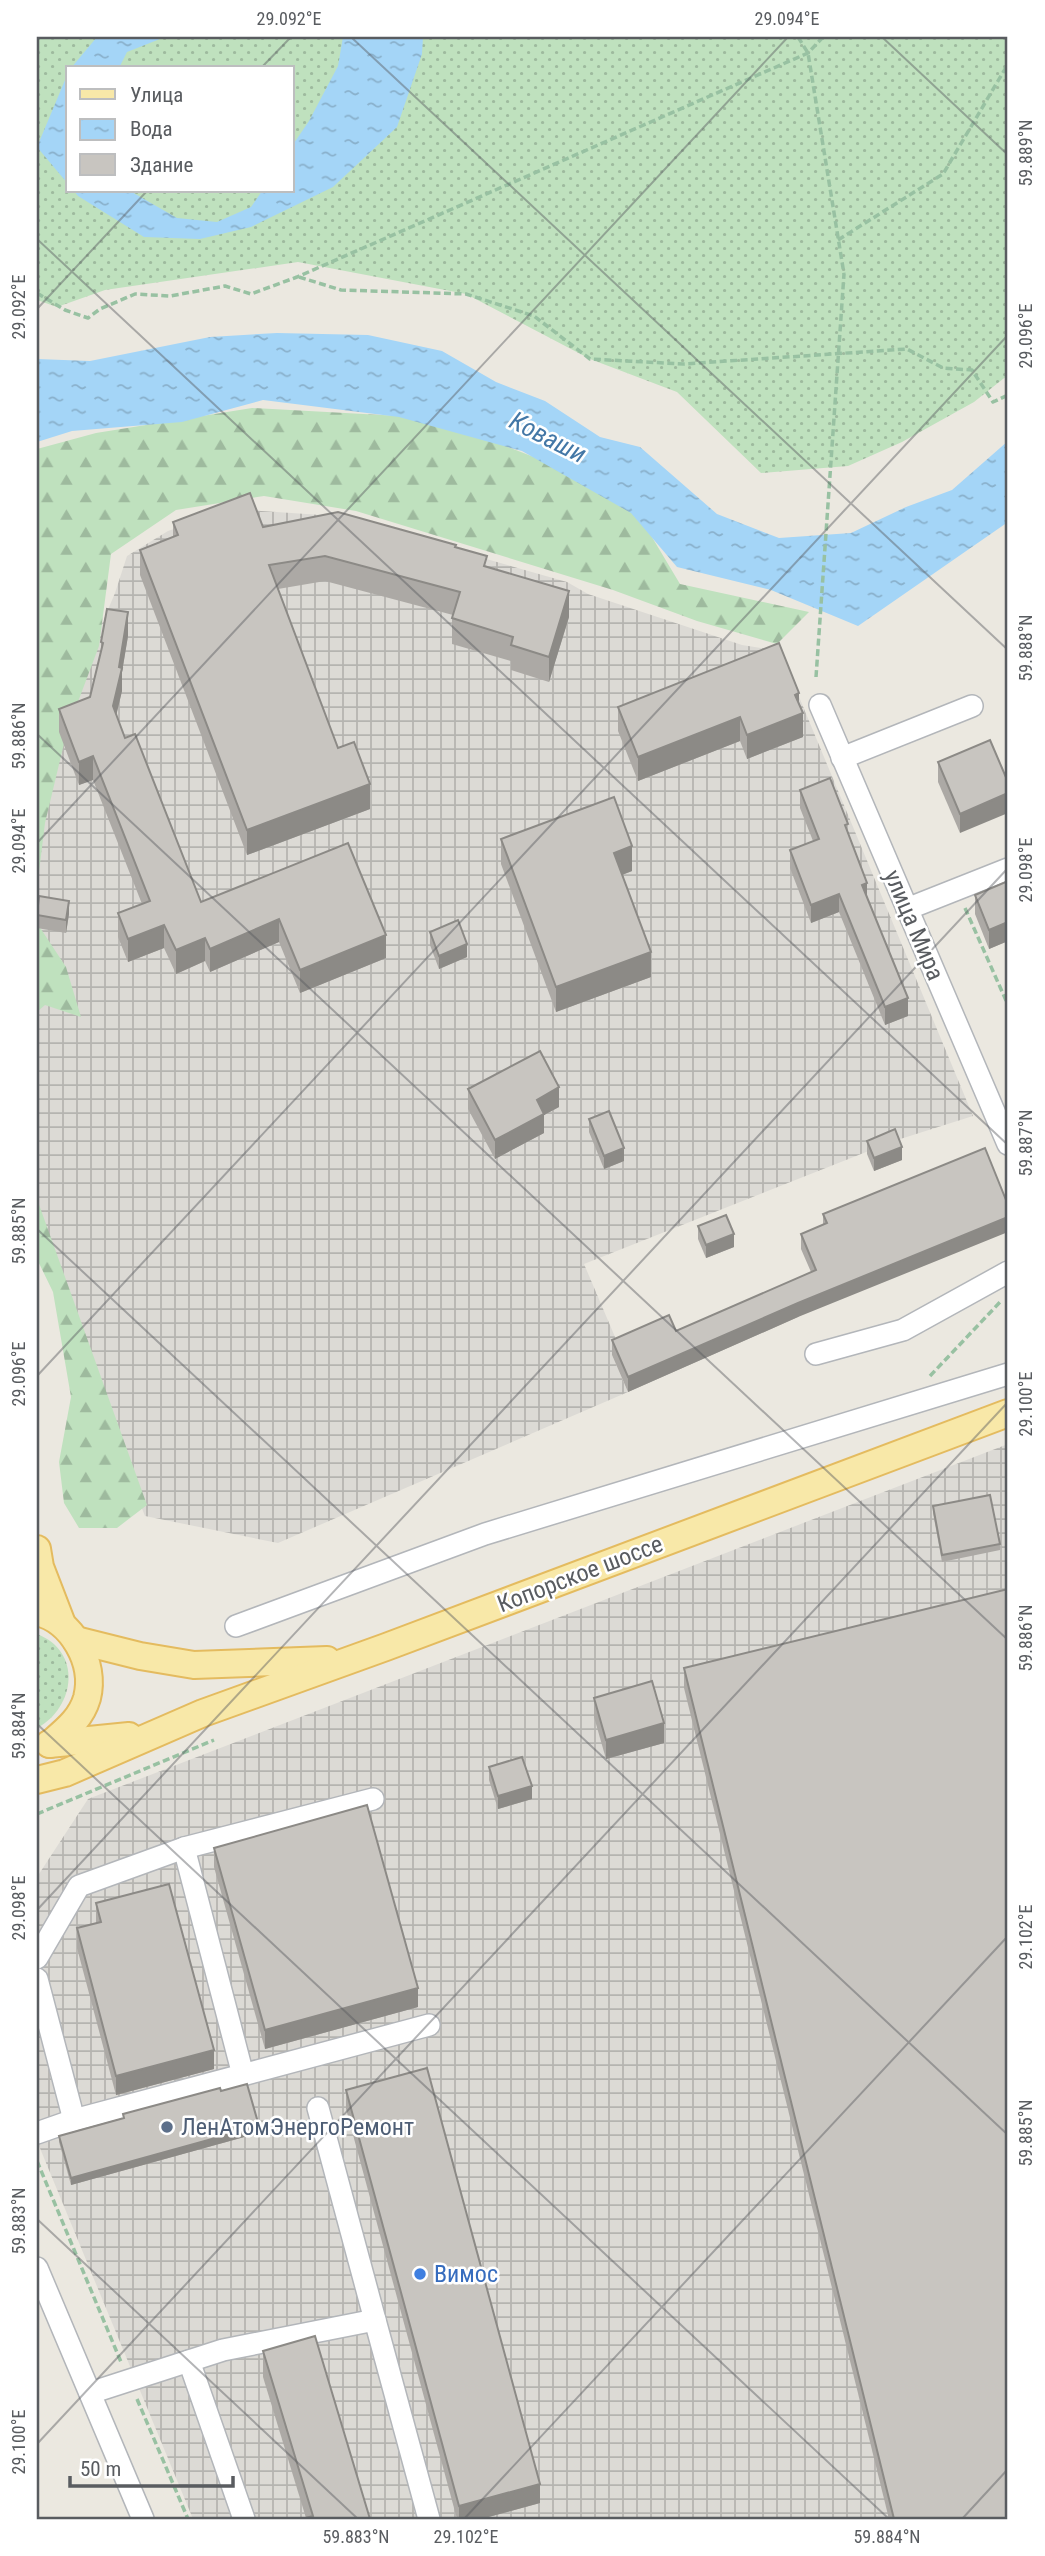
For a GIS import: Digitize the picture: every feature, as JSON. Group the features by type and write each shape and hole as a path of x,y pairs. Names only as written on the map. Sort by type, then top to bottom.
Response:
{"main road":[{"name":"Копорское шоссе","path":"37,1780 65,1773 203,1713 1008,1413"},
{"path":"37,1549 40,1567 88,1668 87,1698 73,1725 43,1746"},
{"path":"37,1612 69,1632 140,1656 194,1664 353,1659"},
{"path":"43,1746 152,1734"}],"street":[{"name":"улица Мира","path":"820,705 1008,1141"},
{"path":"842,758 972,706"},
{"path":"907,909 1008,869"},
{"path":"816,1354 903,1330 1008,1272"},
{"path":"236,1626 485,1534 1008,1374"},
{"path":"37,1958 79,1886 184,1848 373,1799"},
{"path":"184,1848 243,2075"},
{"path":"37,1979 74,2120"},
{"path":"37,2133 74,2120 429,2025"},
{"path":"318,2108 429,2519"},
{"path":"37,2268 143,2519"},
{"path":"90,2393 223,2350 375,2320"},
{"path":"189,2361 244,2519"}],"path":[{"path":"798,37 808,53 844,274 816,677"},
{"path":"37,293 65,310 89,318 100,309 135,294 170,296 225,286 251,294 297,277 808,53 823,37"},
{"path":"838,240 943,174 1008,64"},
{"path":"297,277 341,290 466,294 534,316 590,359 683,364 907,349 943,368 972,370 993,402 1008,395"},
{"path":"975,929 1008,1005"},
{"path":"922,1384 1008,1294"},
{"path":"37,1814 214,1740"},
{"path":"37,2161 188,2519"}],"shaded area":[{"path":"232,509 336,516 567,582 588,594 742,645 780,651 973,1116 894,1141 584,1264 621,1351 612,1355 628,1392 278,1543 145,1516 37,1246 37,815 48,752 115,593 127,556 168,531"},
{"path":"1008,1444 1008,2519 193,2519 37,2141 37,1877 88,1799"}],"green space":[{"path":"39,37 1008,37 1008,375 974,402 902,442 848,466 761,473 677,392 590,359 466,294 298,262 105,290 57,307 37,300"},
{"path":"252,408 400,416 480,436 557,466 634,507 680,584 809,612 777,644 697,621 613,590 356,511 264,496 176,510 111,554 99,646 67,731 45,823 37,888 37,449 96,433"},
{"path":"37,923 66,967 81,1017 45,1005 37,1012"},
{"path":"37,1199 147,1505 117,1528 79,1528 64,1503 59,1462 71,1397 53,1292 37,1259"},
{"path":"37,1634 52,1642 61,1653 67,1666 68,1680 60,1707 50,1719 37,1728"}],"water":[{"path":"97,37 165,37 127,52 120,66 73,66"},
{"path":"343,37 423,37 422,54 397,127 333,187 251,227 200,239 144,237 75,192 132,192 177,218 217,222 251,207 261,192 294,192 294,143 338,66"},
{"path":"66,78 66,182 37,147"},
{"name":"Коваши","path":"277,333 368,335 442,351 496,382 545,401 600,437 640,447 717,514 779,538 851,533 906,507 952,490 1008,441 1008,522 858,626 771,590 677,567 631,513 522,451 399,417 263,400 182,422 72,431 37,442 37,359 90,361 210,337"}],"building":[{"path":"250,493 263,527 338,512 456,545 455,547 487,556 484,566 569,591 549,657 511,645 513,637 452,618 460,592 325,556 269,565 338,748 354,742 370,784 247,830 140,550 178,535 173,522"},
{"path":"107,609 128,612 119,667 122,668 113,706 125,738 135,734 201,902 348,843 386,935 300,970 279,919 210,949 205,938 176,950 164,925 128,939 118,913 150,901 93,756 79,762 59,709 90,697 103,643 101,642"},
{"path":"779,643 799,693 795,695 803,713 747,735 740,717 638,757 618,707"},
{"path":"990,740 1008,782 1008,793 960,814 938,762"},
{"path":"830,778 867,883 862,885 908,998 885,1007 839,894 811,905 790,850 819,839 800,790"},
{"path":"614,797 632,846 614,853 651,952 556,987 501,839"},
{"path":"1008,881 1008,922 989,930 975,895"},
{"path":"39,896 69,901 66,920 37,915"},
{"path":"458,920 467,944 439,956 430,932"},
{"path":"540,1051 559,1087 537,1100 544,1114 495,1140 468,1089"},
{"path":"609,1111 624,1148 604,1156 589,1119"},
{"path":"895,1129 902,1147 874,1158 867,1141"},
{"path":"985,1148 1008,1205 1008,1217 798,1303 628,1377 612,1340 669,1315 676,1331 816,1270 801,1234 827,1223 823,1214"},
{"path":"726,1215 734,1234 706,1245 698,1226"},
{"path":"990,1495 1000,1544 942,1555 933,1506"},
{"path":"1008,1589 1008,2519 894,2519 684,1668"},
{"path":"652,1681 664,1723 606,1740 594,1698"},
{"path":"522,1757 532,1786 498,1796 489,1767"},
{"path":"367,1805 418,1988 265,2030 214,1848"},
{"path":"169,1884 214,2050 116,2076 77,1928 101,1922 96,1903"},
{"path":"427,2068 540,2484 459,2506 346,2090"},
{"path":"247,2084 259,2126 71,2178 59,2136 124,2118 123,2114 220,2088 221,2091"},
{"path":"315,2336 370,2519 302,2519 313,2516 263,2351"}],"place":[{"name":"ЛенАтомЭнергоРемонт","path":"167,2127"},
{"name":"Вимос","path":"420,2274"}]}
